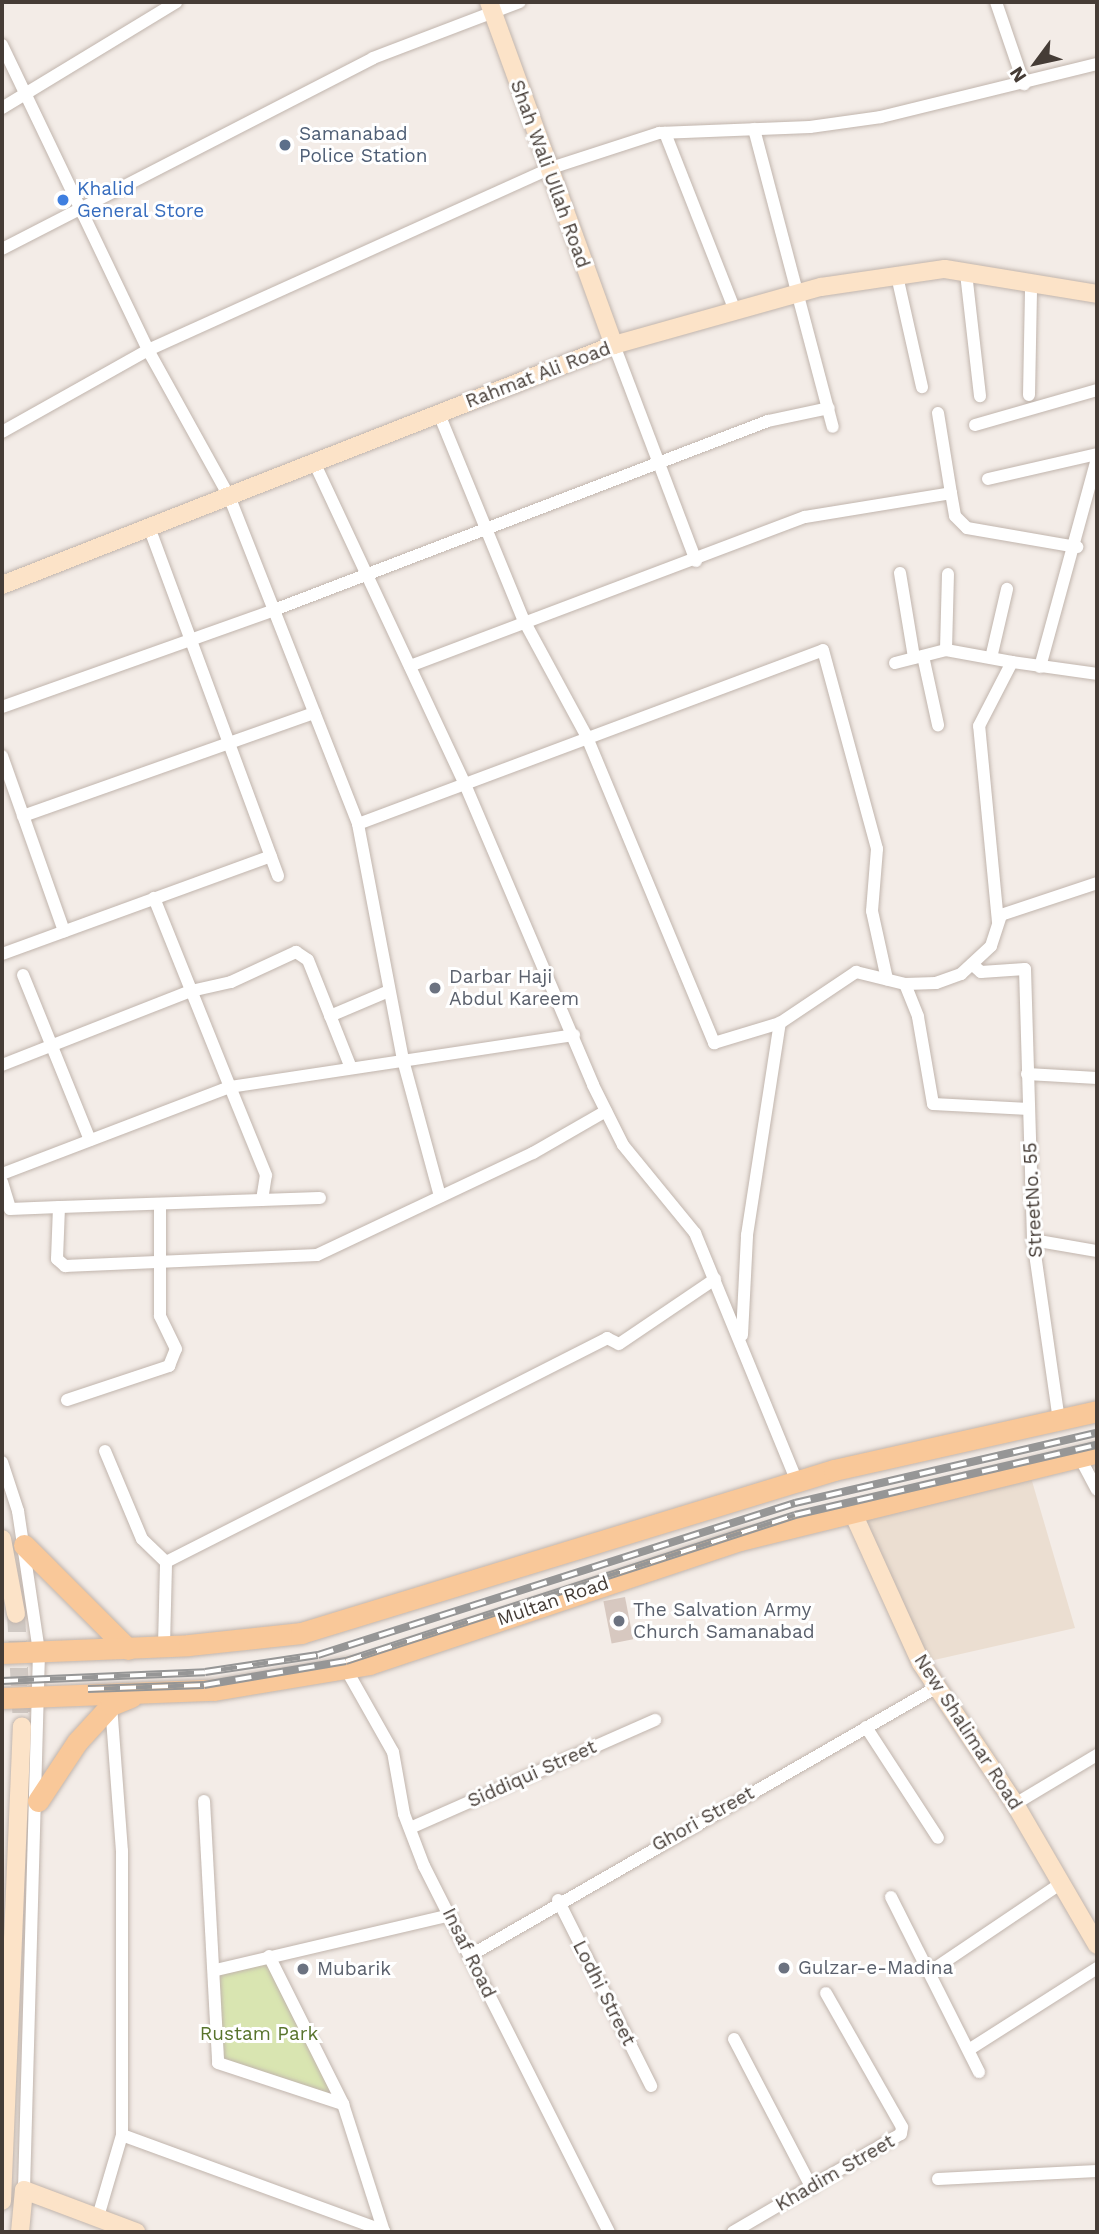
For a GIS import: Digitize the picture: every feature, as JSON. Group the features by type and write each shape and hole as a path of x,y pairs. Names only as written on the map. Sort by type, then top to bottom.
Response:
{"main road":[{"path":"2,1653 128,1649 266,1639 353,1621 575,1547 797,1482 1097,1411"},
{"name":"Multan Road","path":"2,1699 214,1690 346,1669 740,1540 1088,1454"},
{"path":"24,1545 128,1649"},
{"path":"38,1801 77,1742 111,1706 137,1695"}],"street":[{"path":"2,108 176,2"},
{"path":"2,249 373,58 489,6 520,2"},
{"path":"996,2 1024,84"},
{"name":"Shah Wali Ullah Road","path":"489,6 614,345"},
{"path":"2,45 23,97 148,351 229,496 358,824 402,1060 440,1196"},
{"path":"2,432 148,351 548,169 665,133 754,129 881,117 1097,64"},
{"path":"754,129 802,292 833,426"},
{"path":"665,133 735,311"},
{"name":"Rahmat Ali Road","path":"2,585 614,345 802,292 945,269 1031,286 1097,294"},
{"path":"966,274 980,396"},
{"path":"897,276 922,387"},
{"path":"1029,395 1031,286"},
{"path":"614,345 656,463 696,561"},
{"path":"975,425 1097,390"},
{"path":"2,707 191,641 768,421 829,408"},
{"path":"938,413 955,516 967,528 1077,547"},
{"path":"439,414 526,625 586,735 710,1038 719,1045 780,1023 856,972 905,984 936,983 961,974 991,946 1001,915 1097,883"},
{"path":"988,479 1097,456 1077,547 1040,667"},
{"path":"314,462 464,782 606,1111 637,1165 695,1233 742,1342 797,1482"},
{"path":"410,666 696,561 805,517 951,493"},
{"path":"149,527 278,876"},
{"path":"900,573 918,657 938,725"},
{"path":"947,650 948,574"},
{"path":"991,658 1007,589"},
{"path":"358,824 586,735 823,650 877,849 872,911 887,979"},
{"path":"895,663 947,650 1097,674"},
{"path":"999,922 979,726 1012,662"},
{"path":"23,816 314,713"},
{"path":"2,756 64,931"},
{"path":"2,954 271,856"},
{"path":"154,898 266,1175 262,1200"},
{"path":"2,1065 191,992 303,953 351,1068"},
{"name":"StreetNo. 55","path":"972,964 981,972 1025,969 1033,1240 1059,1420"},
{"path":"23,975 90,1140"},
{"path":"905,984 918,1017 933,1104 1028,1109"},
{"path":"330,1017 389,990"},
{"path":"742,1342 747,1235 780,1023"},
{"path":"2,1174 230,1087 573,1035"},
{"path":"1027,1074 1097,1078"},
{"path":"59,1207 60,1264 317,1255 533,1153 606,1111"},
{"path":"2,1182 10,1209 320,1198"},
{"path":"67,1400 169,1366 176,1349 160,1315 160,1204"},
{"path":"1033,1240 1097,1251"},
{"path":"166,1562 607,1338 621,1343 715,1279"},
{"path":"105,1451 142,1539 166,1562 164,1646"},
{"path":"1088,1454 1097,1490"},
{"path":"2,1462 24,1545 39,1652 38,1801 24,2190 20,2232"},
{"name":"New Shalimar Road","path":"852,1511 937,1687 1015,1804 1097,1945"},
{"path":"2,1539 16,1614"},
{"name":"Insaf Road","path":"346,1669 393,1752 410,1828 450,1915 609,2232"},
{"name":"Ghori Street","path":"471,1955 558,1900 937,1687"},
{"path":"97,2220 122,2135 122,1851 111,1706"},
{"name":"Siddiqui Street","path":"410,1828 655,1720"},
{"path":"2,2201 22,1726"},
{"path":"866,1727 938,1838"},
{"path":"1015,1804 1097,1755"},
{"path":"204,1801 216,1970 218,2063 343,2104"},
{"path":"932,1970 1060,1884"},
{"path":"891,1897 932,1970 979,2072"},
{"name":"Lodhi Street","path":"558,1900 651,2086"},
{"path":"216,1970 450,1915"},
{"path":"268,1956 343,2104 384,2232"},
{"path":"970,2049 1097,1969"},
{"name":"Khadim Street","path":"733,2232 901,2134 827,1993"},
{"path":"734,2039 812,2188"},
{"path":"122,2135 384,2232"},
{"path":"938,2179 1097,2171"},
{"path":"24,2190 97,2220 136,2232"}],"shaded area":[{"path":"1027,1464 1075,1628 921,1663 842,1513"}],"green space":[{"name":"Rustam Park","path":"270,1959 343,2104 218,2063 216,1970"}],"building":[{"name":"The Salvation Army Church Samanabad","path":"625,1597 633,1639 612,1643 603,1601"}],"tunnel":[{"path":"16,1614 22,1726"}],"railway":[{"path":"2,1681 205,1672 318,1655 795,1503 1097,1433"},
{"path":"88,1689 204,1685 346,1661 795,1515 1097,1445"}],"place":[{"name":"Samanabad Police Station","path":"285,145"},
{"name":"Khalid General Store","path":"63,200"},
{"name":"Darbar Haji Abdul Kareem","path":"435,988"},
{"name":"The Salvation Army Church Samanabad","path":"619,1621"},
{"name":"Gulzar-e-Madina","path":"784,1968"},
{"name":"Mubarik","path":"303,1969"}]}
